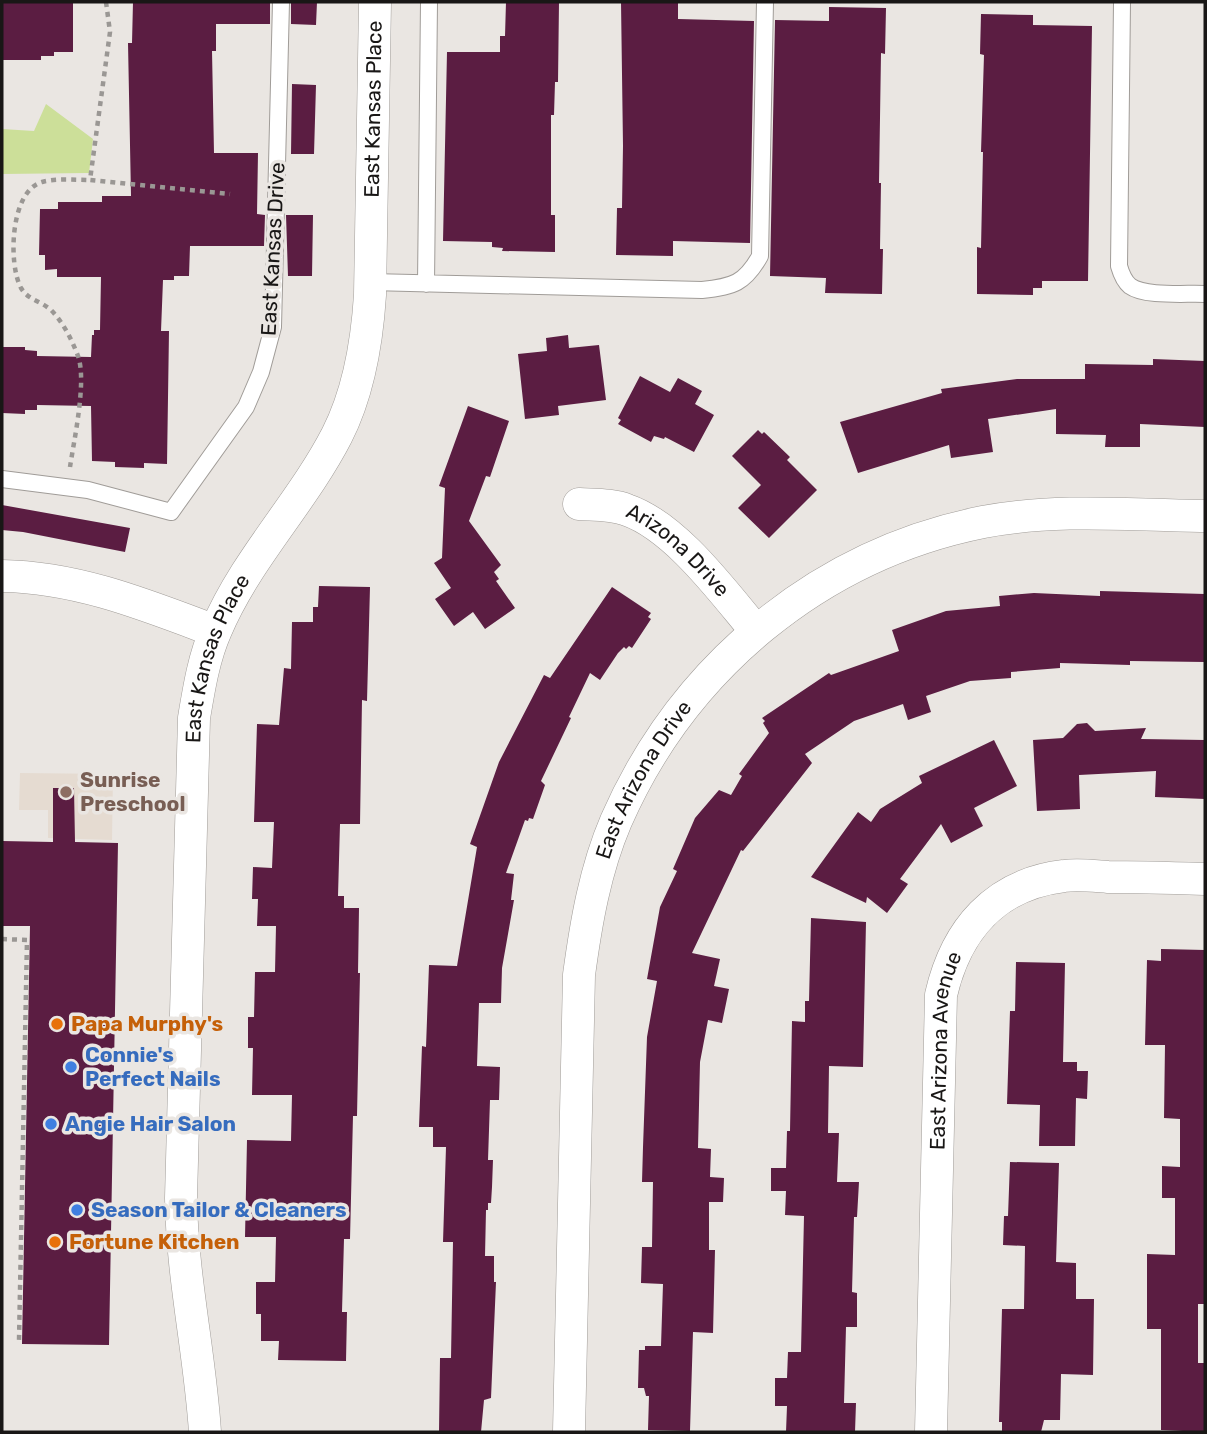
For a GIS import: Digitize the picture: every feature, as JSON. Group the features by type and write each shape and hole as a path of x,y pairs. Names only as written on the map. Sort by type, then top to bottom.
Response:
{"street":[{"name":"East Kansas Place","path":"205,1432 202,1385 185,1263 181,1198 191,754 199,691 215,631 247,570 306,489 338,432 361,362 368,330 370,282 375,2"},
{"name":"Arizona Drive","path":"579,504 628,510 653,523 692,556 756,631"},
{"name":"East Arizona Drive","path":"569,1432 579,975 586,923 598,873 615,823 638,776 665,732 696,690 756,631 793,602 837,575 884,552 933,535 984,522 1035,515 1205,516"},
{"path":"2,576 80,585 155,608 215,631"},
{"name":"East Arizona Avenue","path":"931,1432 942,995 948,967 960,941 982,914 997,902 1038,881 1066,876 1205,878"}],"lane":[{"name":"East Kansas Drive","path":"5,479 88,490 171,512 246,407 261,372 273,327 281,2"},
{"path":"426,284 429,2"},
{"path":"370,282 702,290 722,288 739,282 751,271 760,256 765,2"},
{"path":"1122,2 1119,266 1130,287 1142,291 1205,294"}],"path":[{"path":"90,180 110,32 106,2"},
{"path":"69,471 80,405 79,359 69,335 50,309 30,299 21,288 12,259 13,231 23,200 35,185 43,181 90,180 230,194"},
{"path":"2,939 27,940 19,1341"}],"shaded area":[{"name":"Sunrise Preschool","path":"20,773 113,774 112,840 48,838 48,810 19,810"}],"green space":[{"path":"46,104 93,139 89,173 2,174 2,129 34,131"}],"building":[{"path":"2,2 73,2 73,52 54,52 54,56 41,56 41,60 2,60"},
{"path":"133,2 270,2 270,24 216,24 216,51 212,51 214,153 258,153 257,214 265,215 264,246 190,246 189,276 174,276 174,280 163,280 161,331 169,331 167,464 144,463 144,468 115,467 115,462 92,461 91,406 37,405 37,410 25,410 25,414 2,413 2,347 25,347 25,350 37,351 37,356 91,357 92,335 94,330 100,330 101,277 57,277 57,269 45,270 45,255 39,255 40,209 58,209 58,202 102,202 102,196 131,196 128,43 132,43"},
{"path":"291,2 317,2 316,25 291,24"},
{"path":"506,2 559,2 558,82 555,82 554,115 551,115 551,215 555,215 555,252 502,251 503,248 492,247 492,242 443,241 447,52 500,52 500,36 505,36"},
{"path":"621,2 678,3 678,19 754,21 750,243 673,241 673,256 616,255 617,208 622,208"},
{"path":"829,7 886,8 885,54 881,53 879,183 880,249 883,249 882,294 825,293 826,278 770,276 775,20 829,21"},
{"path":"981,14 1033,15 1033,25 1092,26 1088,281 1042,281 1042,288 1033,288 1033,295 977,294 983,152 984,55 980,54"},
{"path":"292,84 316,85 314,154 291,154"},
{"path":"286,215 313,215 312,276 288,276"},
{"path":"568,335 569,348 599,345 606,400 558,406 559,415 525,419 518,354 547,351 546,338"},
{"path":"1153,359 1205,361 1205,427 1140,424 1140,447 1105,447 1106,435 1056,434 1056,409 988,419 993,452 951,458 949,445 858,473 840,422 942,393 941,389 1017,379 1085,379 1085,364 1153,365"},
{"path":"640,376 670,392 678,378 702,391 695,404 714,415 694,452 665,437 654,436 651,442 618,424 621,420 618,418"},
{"path":"468,406 509,421 490,477 486,476 469,521 501,565 494,572 499,579 496,581 515,608 485,629 473,612 454,626 435,599 451,588 434,563 442,558 445,488 439,486"},
{"path":"758,430 762,434 764,432 790,457 787,460 817,490 769,538 738,508 761,485 732,456"},
{"path":"2,505 130,528 125,552 2,530"},
{"path":"319,586 370,587 367,701 362,700 360,824 340,824 338,896 344,896 344,908 359,908 360,973 357,1116 353,1116 350,1239 344,1239 342,1312 347,1312 346,1361 278,1360 279,1341 261,1341 261,1314 256,1314 256,1282 275,1282 276,1237 245,1237 247,1140 291,1141 292,1095 252,1095 253,1048 248,1048 248,1017 254,1017 255,972 275,972 276,926 257,926 258,899 252,899 253,867 272,868 274,822 254,822 257,724 279,725 284,668 291,669 292,622 313,622 313,607 318,607"},
{"path":"612,587 651,613 648,617 651,619 632,648 624,647 618,653 600,680 590,673 569,717 571,718 541,781 545,785 533,819 525,820 506,873 514,874 511,900 514,900 502,968 501,1003 479,1003 477,1066 500,1067 499,1100 490,1100 488,1160 493,1160 491,1203 488,1203 486,1210 485,1256 494,1256 496,1282 491,1398 484,1400 481,1432 439,1432 440,1358 451,1358 453,1242 443,1242 446,1147 433,1147 433,1127 419,1127 429,965 457,966 477,847 470,844 499,762 544,675 550,678"},
{"path":"1100,591 1205,594 1205,662 1130,661 1130,665 1060,663 1060,668 1011,672 1011,678 970,681 926,696 931,712 908,720 903,704 854,721 805,754 812,763 743,851 741,850 692,953 720,959 714,986 729,989 722,1023 708,1020 700,1062 698,1148 711,1149 710,1177 724,1178 723,1202 709,1202 709,1250 715,1250 713,1333 693,1332 690,1431 648,1430 649,1396 646,1396 644,1388 638,1388 639,1350 645,1350 645,1346 661,1346 663,1284 641,1283 642,1247 652,1247 653,1182 642,1182 647,1037 657,981 647,979 660,907 677,871 673,869 695,818 719,790 731,795 742,776 739,774 769,733 762,718 829,673 831,675 899,651 892,630 946,611 1000,606 999,596 1034,593 1100,596"},
{"path":"1087,723 1095,731 1146,728 1141,739 1205,740 1205,799 1155,797 1156,771 1079,775 1080,809 1037,811 1033,740 1063,738 1077,724"},
{"path":"994,740 1017,786 974,808 983,826 951,843 941,824 900,879 908,884 887,913 867,897 866,903 811,877 858,812 871,822 880,809 922,783 919,776"},
{"path":"53,788 74,788 75,842 118,843 109,1345 22,1344 30,926 2,926 2,841 53,842"},
{"path":"811,918 866,922 863,1067 829,1066 828,1133 839,1133 837,1182 859,1182 857,1217 854,1217 852,1292 857,1293 857,1327 846,1327 844,1403 856,1403 855,1432 786,1432 787,1406 775,1406 775,1378 787,1378 788,1352 801,1352 804,1216 785,1215 786,1191 771,1191 771,1168 786,1168 787,1131 790,1131 792,1021 805,1022 805,1001 809,1001"},
{"path":"1161,949 1205,950 1205,1304 1198,1304 1198,1363 1205,1363 1205,1432 1161,1430 1161,1329 1147,1329 1147,1254 1175,1255 1175,1198 1162,1198 1162,1166 1180,1167 1180,1119 1164,1118 1165,1045 1145,1045 1147,960 1161,961"},
{"path":"1016,962 1065,963 1063,1062 1077,1062 1077,1071 1088,1071 1087,1099 1076,1098 1075,1146 1039,1146 1040,1105 1007,1104 1010,1011 1015,1011"},
{"path":"1010,1162 1059,1163 1056,1262 1076,1263 1076,1299 1094,1299 1093,1375 1061,1374 1060,1420 1044,1420 1041,1432 1002,1432 1002,1422 999,1422 1002,1309 1024,1309 1025,1246 1003,1245 1004,1216 1008,1216"}],"place":[{"name":"Sunrise Preschool","path":"66,792"},
{"name":"Papa Murphy's","path":"57,1024"},
{"name":"Connie's Perfect Nails","path":"71,1067"},
{"name":"Angie Hair Salon","path":"51,1124"},
{"name":"Season Tailor & Cleaners","path":"77,1210"},
{"name":"Fortune Kitchen","path":"55,1242"}]}
